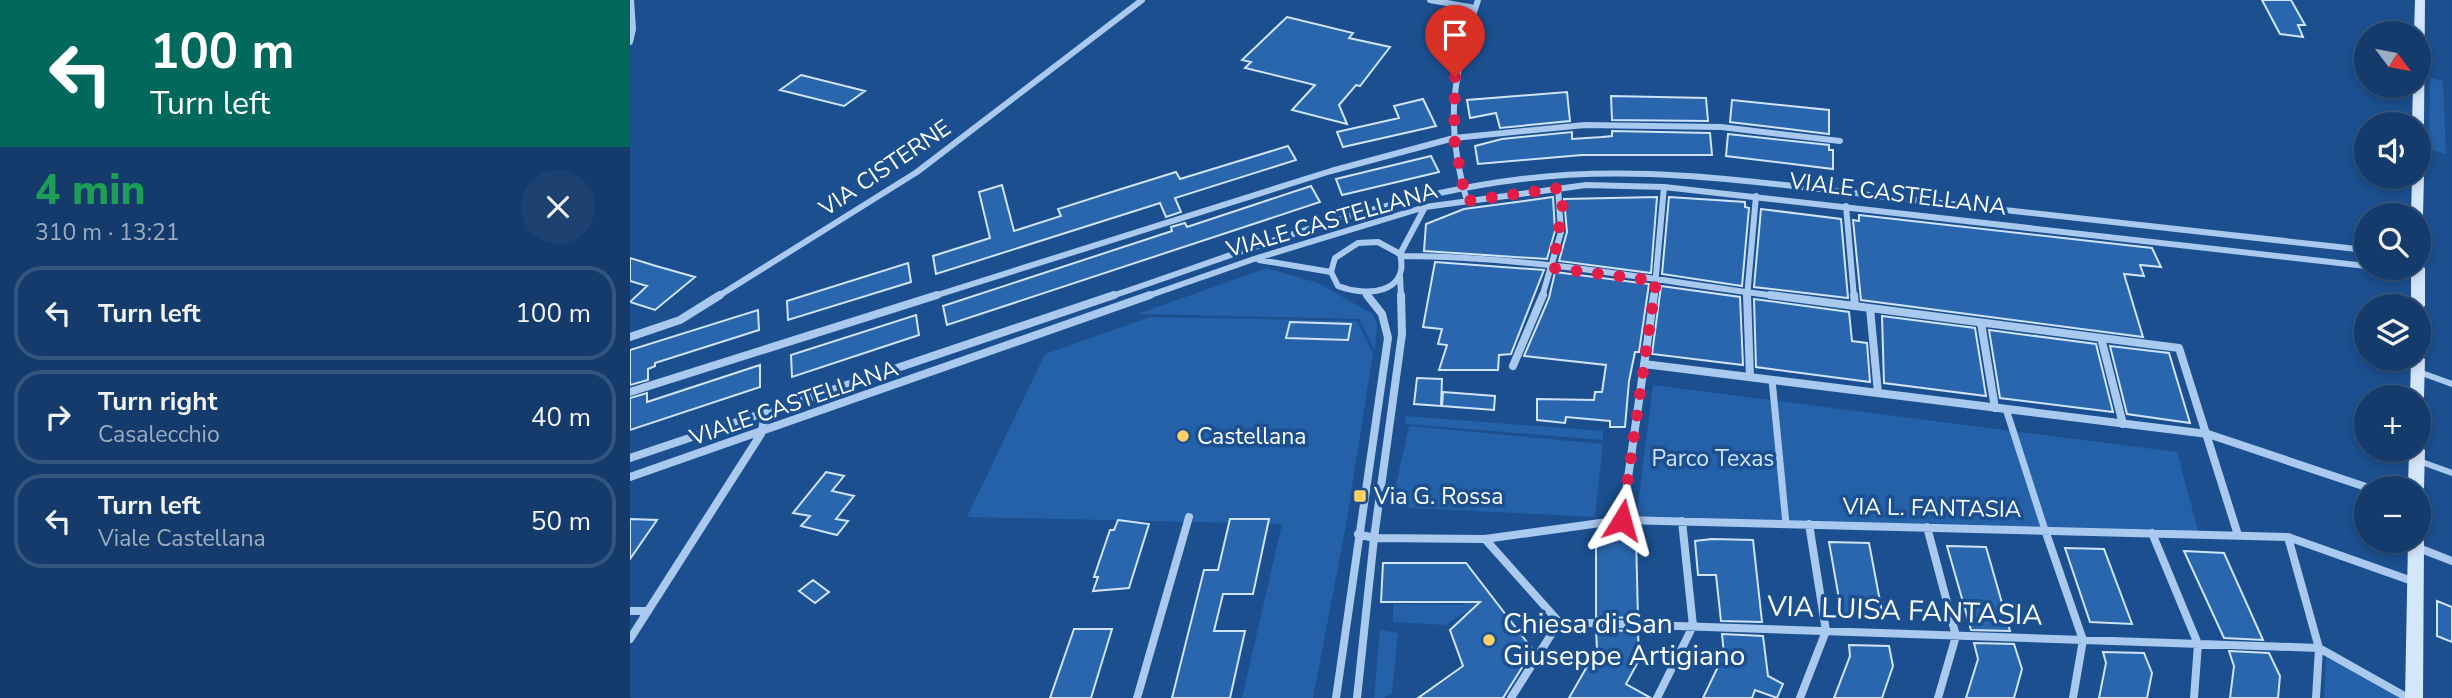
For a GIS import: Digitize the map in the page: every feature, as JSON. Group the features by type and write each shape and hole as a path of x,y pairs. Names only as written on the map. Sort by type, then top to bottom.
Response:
{"main road":[{"path":"2418,112 2420,0"},
{"path":"2411,698 2416,553"}],"street":[{"path":"630,42 633,29 631,0"},
{"name":"VIA CISTERNE","path":"630,337 680,320 918,172 1142,0"},
{"path":"1430,0 1475,8"},
{"path":"1466,201 1454,138 1455,77 1478,0"},
{"path":"630,392 1331,170 1454,138 1585,125 1721,127 1840,141"},
{"path":"630,458 1353,215 1421,195 1551,176 1664,175 1844,191 2354,249"},
{"name":"VIALE CASTELLANA","path":"630,477 761,434 1254,259 1426,207 1559,188 1586,185 1664,187 2354,265"},
{"path":"1622,520 1656,281 1664,187"},
{"path":"1513,366 1553,268 1563,203 1559,188"},
{"path":"1750,377 1747,293 1756,196"},
{"path":"1846,206 1854,306"},
{"path":"1426,207 1401,255 1404,269 1400,276 1386,288 1366,294 1338,286 1331,272 1335,258 1358,243 1378,242 1401,255 1440,256 1553,268 2179,348 2238,535"},
{"path":"1353,215 1358,227 1358,243"},
{"path":"1254,259 1331,272"},
{"path":"1357,698 1374,538 1402,334 1400,276"},
{"path":"1336,698 1388,338 1382,314 1366,294"},
{"path":"1870,308 1878,393"},
{"path":"1981,323 1994,408"},
{"path":"2101,338 2123,424"},
{"path":"1644,364 2208,434 2354,483"},
{"path":"1772,380 1786,524"},
{"path":"2006,409 2083,640 2073,698"},
{"path":"630,639 761,434 766,412"},
{"path":"1137,698 1189,517"},
{"name":"VIA L. FANTASIA","path":"1358,534 1374,538 1485,539 1622,520 2288,537 2415,582"},
{"path":"1657,698 1693,626 1682,521"},
{"path":"1800,698 1826,631 1809,524"},
{"path":"1927,527 1956,636 1938,698"},
{"path":"2152,533 2198,644 2194,698"},
{"path":"2288,537 2319,648 2316,698"},
{"path":"1485,539 1559,622 1511,698"},
{"path":"2431,551 2452,561"},
{"path":"630,611 648,611"},
{"name":"VIA LUISA FANTASIA","path":"1559,622 2319,648"},
{"path":"2319,648 2411,698"}],"lane":[{"path":"2429,371 2452,384"},
{"path":"2431,462 2452,473"}],"green space":[{"path":"2431,78 2443,81 2446,154 2431,150"},
{"path":"1267,268 1318,283 1373,314 1377,324 1375,351 1359,319 1137,314"},
{"name":"Castellana","path":"1150,317 1357,321 1373,353 1346,525 1313,698 1242,698 1282,524 967,517 1045,354"},
{"name":"Parco Texas","path":"1653,385 2177,452 2199,534 1636,520"},
{"path":"1405,416 1603,431 1603,440 1406,424"},
{"path":"1409,426 1603,444 1595,517 1391,507"},
{"path":"1471,591 1484,610 1460,615 1446,625 1393,622 1393,604 1463,605"},
{"path":"1380,630 1398,633 1392,693 1384,698 1374,698"},
{"path":"2326,656 2399,698 2324,698"}],"building":[{"path":"2262,0 2291,0 2305,25 2298,25 2303,37 2280,34"},
{"path":"1287,17 1353,33 1349,38 1390,47 1360,86 1356,85 1339,105 1347,124 1292,110 1315,85 1245,68 1251,62 1242,60"},
{"path":"801,75 865,91 844,106 780,90"},
{"path":"1567,92 1570,121 1500,128 1496,113 1470,118 1467,100"},
{"path":"1611,96 1706,98 1708,121 1612,120"},
{"path":"1423,99 1436,126 1343,147 1337,132 1399,118 1394,106"},
{"path":"1732,100 1829,110 1829,134 1730,122"},
{"path":"1612,131 1710,133 1712,155 1582,155 1478,164 1475,146 1502,139 1572,132 1572,139 1602,137 1612,136"},
{"path":"1728,134 1829,145 1829,150 1833,150 1833,169 1726,156"},
{"path":"1288,146 1296,160 1175,198 1181,212 1166,217 1160,203 936,274 933,256 990,238 979,192 1002,185 1014,231 1061,216 1058,209 1176,172 1180,179"},
{"path":"1431,156 1439,172 1342,195 1336,179"},
{"path":"1311,186 1320,202 947,325 943,306 1172,231 1171,227 1185,223 1187,227"},
{"path":"1553,197 1555,231 1547,259 1424,251 1426,224 1464,209"},
{"path":"1657,197 1651,273 1559,261 1567,232 1564,199"},
{"path":"1669,197 1745,202 1745,207 1749,208 1742,286 1662,274"},
{"path":"1761,209 1841,219 1848,298 1754,287"},
{"path":"1859,215 2152,248 2161,267 2140,265 2144,276 2124,274 2143,337 1861,300 1853,220 1859,221"},
{"path":"630,258 695,277 655,310 630,302 647,286 630,281"},
{"path":"1435,262 1544,270 1511,354 1499,355 1498,370 1439,370 1447,345 1438,344 1442,329 1423,327"},
{"path":"908,263 911,282 788,320 787,301"},
{"path":"1555,272 1649,284 1639,352 1635,352 1629,381 1625,427 1610,427 1610,421 1566,417 1565,423 1537,420 1537,399 1594,400 1595,392 1602,392 1606,365 1524,356 1549,298"},
{"path":"1661,286 1740,297 1743,365 1652,354"},
{"path":"1754,299 1849,312 1852,341 1867,343 1870,382 1756,367"},
{"path":"758,310 759,330 655,363 655,366 648,369 648,380 630,385 630,350"},
{"path":"916,315 919,335 792,377 791,355"},
{"path":"1882,316 1975,328 1986,396 1884,383"},
{"path":"1290,322 1351,324 1348,340 1286,338"},
{"path":"1989,330 2096,344 2113,412 2000,398"},
{"path":"2110,346 2169,353 2190,423 2127,414"},
{"path":"760,365 760,387 630,430 630,398 647,393 647,402"},
{"path":"1417,378 1442,379 1441,406 1414,404"},
{"path":"1443,392 1495,396 1494,410 1442,406"},
{"path":"826,472 844,476 832,491 854,496 836,519 848,521 837,535 801,526 810,516 793,513"},
{"path":"630,519 657,520 630,559"},
{"path":"1230,519 1269,519 1253,594 1223,594 1214,631 1245,631 1230,698 1172,698 1204,570 1218,570"},
{"path":"1118,520 1149,524 1129,588 1093,591 1098,577 1094,577 1110,530 1114,530"},
{"path":"1596,536 1636,537 1638,618 1596,617"},
{"path":"1753,540 1762,622 1721,621 1716,575 1698,575 1695,541"},
{"path":"1829,542 1869,543 1883,617 1842,616"},
{"path":"1947,546 1986,547 2010,631 1971,630"},
{"path":"2065,548 2104,549 2132,624 2090,622"},
{"path":"2184,551 2224,553 2263,640 2224,638"},
{"name":"Chiesa di San Giuseppe Artigiano","path":"1383,563 1466,563 1533,650 1503,698 1418,698 1463,666 1450,630 1480,602 1381,602"},
{"path":"813,580 829,592 815,603 799,591"},
{"path":"2437,601 2452,607 2452,642 2437,636"},
{"path":"1074,629 1112,629 1091,698 1050,698"},
{"path":"1596,630 1638,631 1639,660 1626,684 1651,698 1569,698 1597,649"},
{"path":"1722,634 1763,636 1768,676 1783,684 1777,698 1755,690 1752,698 1703,698 1724,654"},
{"path":"1974,643 2014,644 2022,669 2014,698 1966,698 1978,659"},
{"path":"1849,645 1889,646 1893,666 1882,698 1834,698 1850,656"},
{"path":"2229,651 2269,653 2280,676 2278,698 2230,698 2234,666"},
{"path":"2103,652 2144,653 2152,673 2147,698 2099,698 2106,663"}],"place":[{"name":"Castellana","path":"1183,436"},
{"name":"Via G. Rossa","path":"1360,496"},
{"name":"Chiesa di San Giuseppe Artigiano","path":"1489,640"}],"route":[{"path":"1455,77 1454,138 1466,201 1479,197 1559,188 1563,203 1553,268 1656,281 1622,520"}]}
